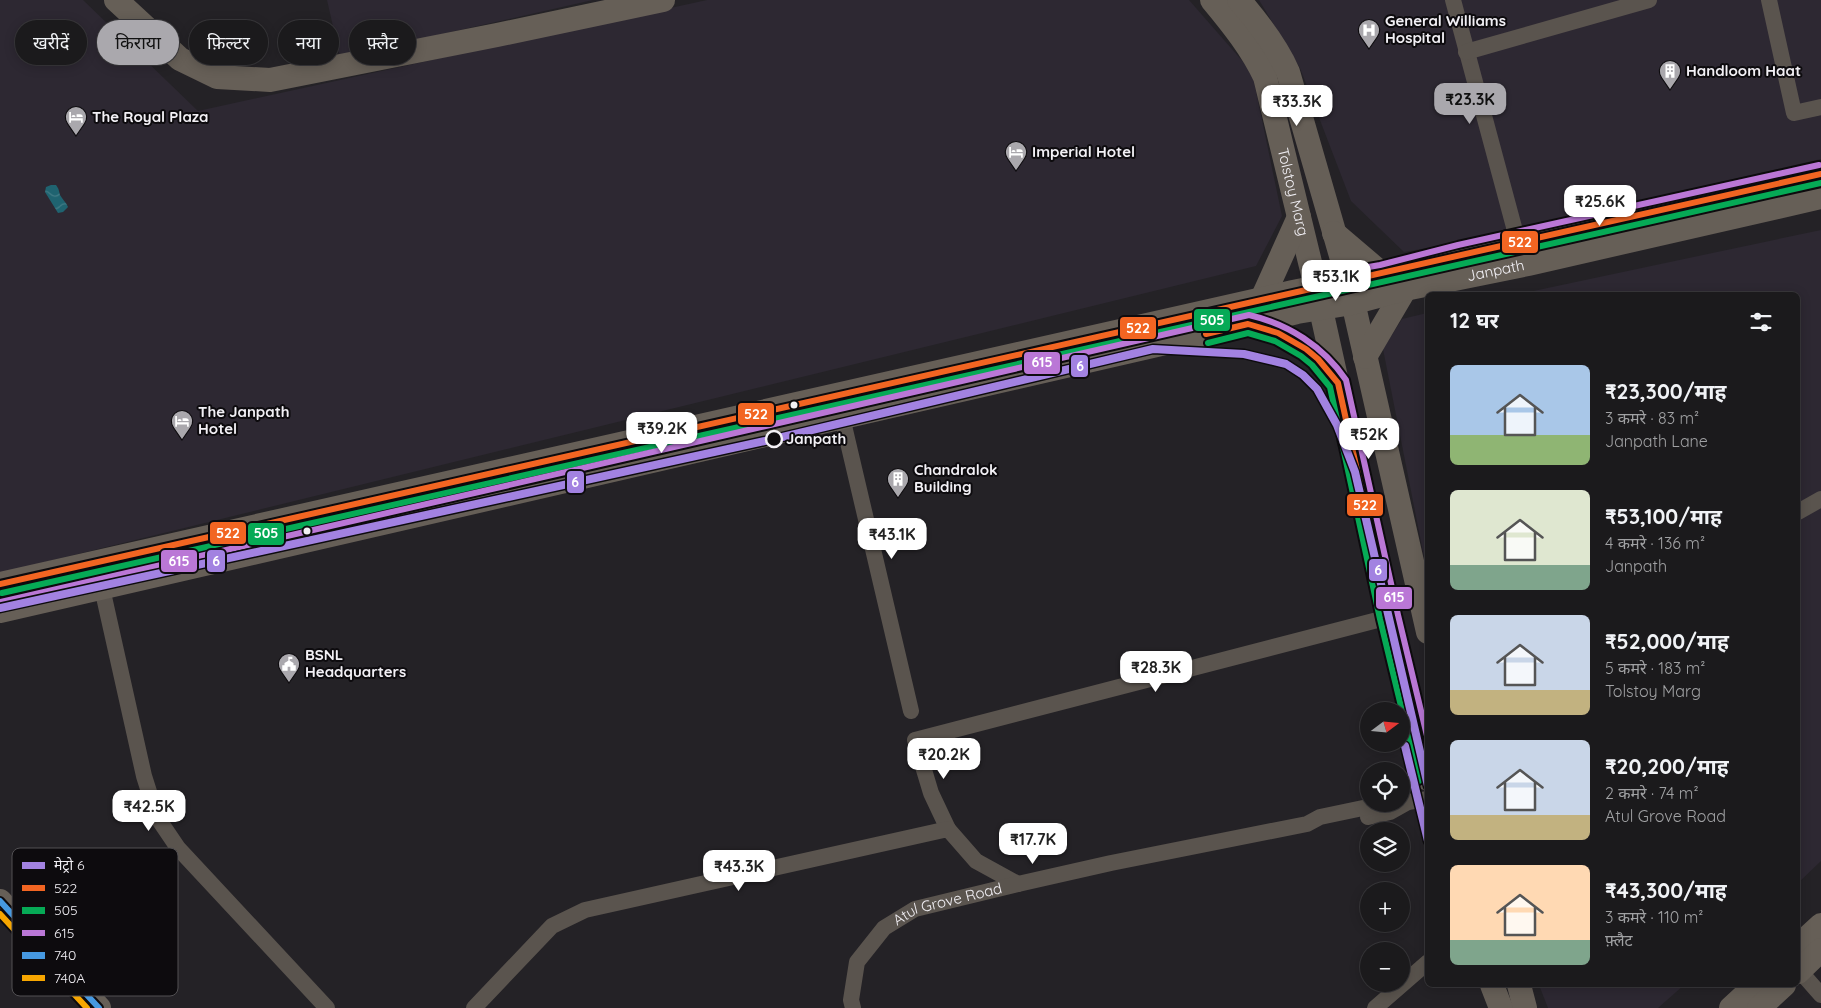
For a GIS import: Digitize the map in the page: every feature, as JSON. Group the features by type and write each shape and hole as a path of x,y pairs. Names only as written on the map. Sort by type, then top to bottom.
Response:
{"main road":[{"path":"116,0 180,59 217,77 270,80 663,0"},
{"name":"Tolstoy Marg","path":"1212,0 1240,35 1260,65 1265,77 1338,383 1389,616 1425,766"},
{"name":"Tolstoy Marg","path":"1239,0 1272,43 1288,72 1348,280 1425,619"},
{"name":"Janpath","path":"0,611 1248,324 1318,297 1348,280 1382,274 1821,174"},
{"name":"Janpath","path":"0,584 1262,299 1318,297 1352,304 1405,290 1821,197"},
{"path":"1262,299 1299,217"},
{"path":"1334,233 1382,274"},
{"path":"1365,356 1405,290"},
{"path":"1248,324 1264,328 1293,340 1318,359 1338,383"},
{"path":"0,902 12,915"},
{"path":"1800,944 1821,925"},
{"path":"1800,970 1821,950"},
{"path":"1488,987 1493,1008"},
{"path":"1493,987 1501,1008"},
{"path":"1520,987 1525,1008"},
{"path":"1731,1008 1754,987"},
{"path":"1758,1008 1782,987"},
{"path":"88,996 99,1008"}],"street":[{"path":"1453,0 1518,242"},
{"path":"1466,52 1649,0"},
{"path":"1769,0 1794,113 1821,107"},
{"path":"842,417 911,710"},
{"path":"1800,511 1821,500"},
{"path":"102,588 144,776 157,817 178,848 327,1008"},
{"path":"1018,884 976,861 948,829 931,793 915,740 1389,616"},
{"name":"Atul Grove Road","path":"1410,802 1425,800"},
{"name":"Atul Grove Road","path":"853,1008 851,1000 857,962 884,928 915,909 1018,884 1307,824 1320,817 1360,809"},
{"name":"Atul Grove Road","path":"1307,824 1324,827 1390,812"},
{"path":"474,1008 552,926 585,910 948,829"},
{"path":"1375,1008 1425,965"},
{"path":"1800,980 1821,994"}],"shaded area":[{"path":"0,0 83,0 104,20 97,20 97,65 150,65 198,111 416,65 416,63 707,0 1189,0 1252,72 1282,216 1256,266 0,573"},
{"path":"327,0 593,0 416,40 416,20 349,20 349,55 340,57 339,20 332,20"},
{"path":"1259,0 1821,0 1821,159 1456,243 1404,252 1351,201 1300,68"},
{"path":"1821,230 1821,861 1800,881 1800,292 1528,292"},
{"path":"1425,313 1425,562 1383,349 1402,319"},
{"path":"1540,987 1682,987 1658,1008 1548,1008"}],"water":[{"path":"56,185 68,207 63,212 58,213 45,192 46,187"}],"metro line":[{"name":"6","path":"0,608 774,439 1153,349 1244,354 1286,364 1303,375 1317,389 1337,425 1355,472 1425,773"},
{"name":"6","path":"1406,752 1425,829"}],"transit line":[{"name":"615","path":"1346,271 1380,265 1458,245 1819,165"},
{"name":"522","path":"0,584 1821,174"},
{"name":"505","path":"2,593 1821,183"},
{"name":"615","path":"0,602 1249,315 1277,324 1304,338 1327,357 1346,380 1425,728"},
{"name":"522","path":"1206,334 1248,324 1278,333 1306,349 1318,359 1338,383 1389,617 1425,765"},
{"name":"505","path":"1208,343 1248,333 1275,341 1301,356 1312,365 1330,387 1380,619 1419,781"},
{"name":"740","path":"0,901 12,914"},
{"name":"740A","path":"0,914 12,927"},
{"name":"740A","path":"76,996 87,1008"},
{"name":"740","path":"88,996 99,1008"}],"place":[{"name":"General Williams Hospital","path":"1369,49"},
{"name":"Handloom Haat","path":"1670,90"},
{"name":"The Royal Plaza","path":"76,136"},
{"name":"Imperial Hotel","path":"1016,171"},
{"name":"Janpath","path":"774,439"},
{"name":"The Janpath Hotel","path":"182,440"},
{"name":"Chandralok Building","path":"898,498"},
{"name":"BSNL Headquarters","path":"289,683"}]}
